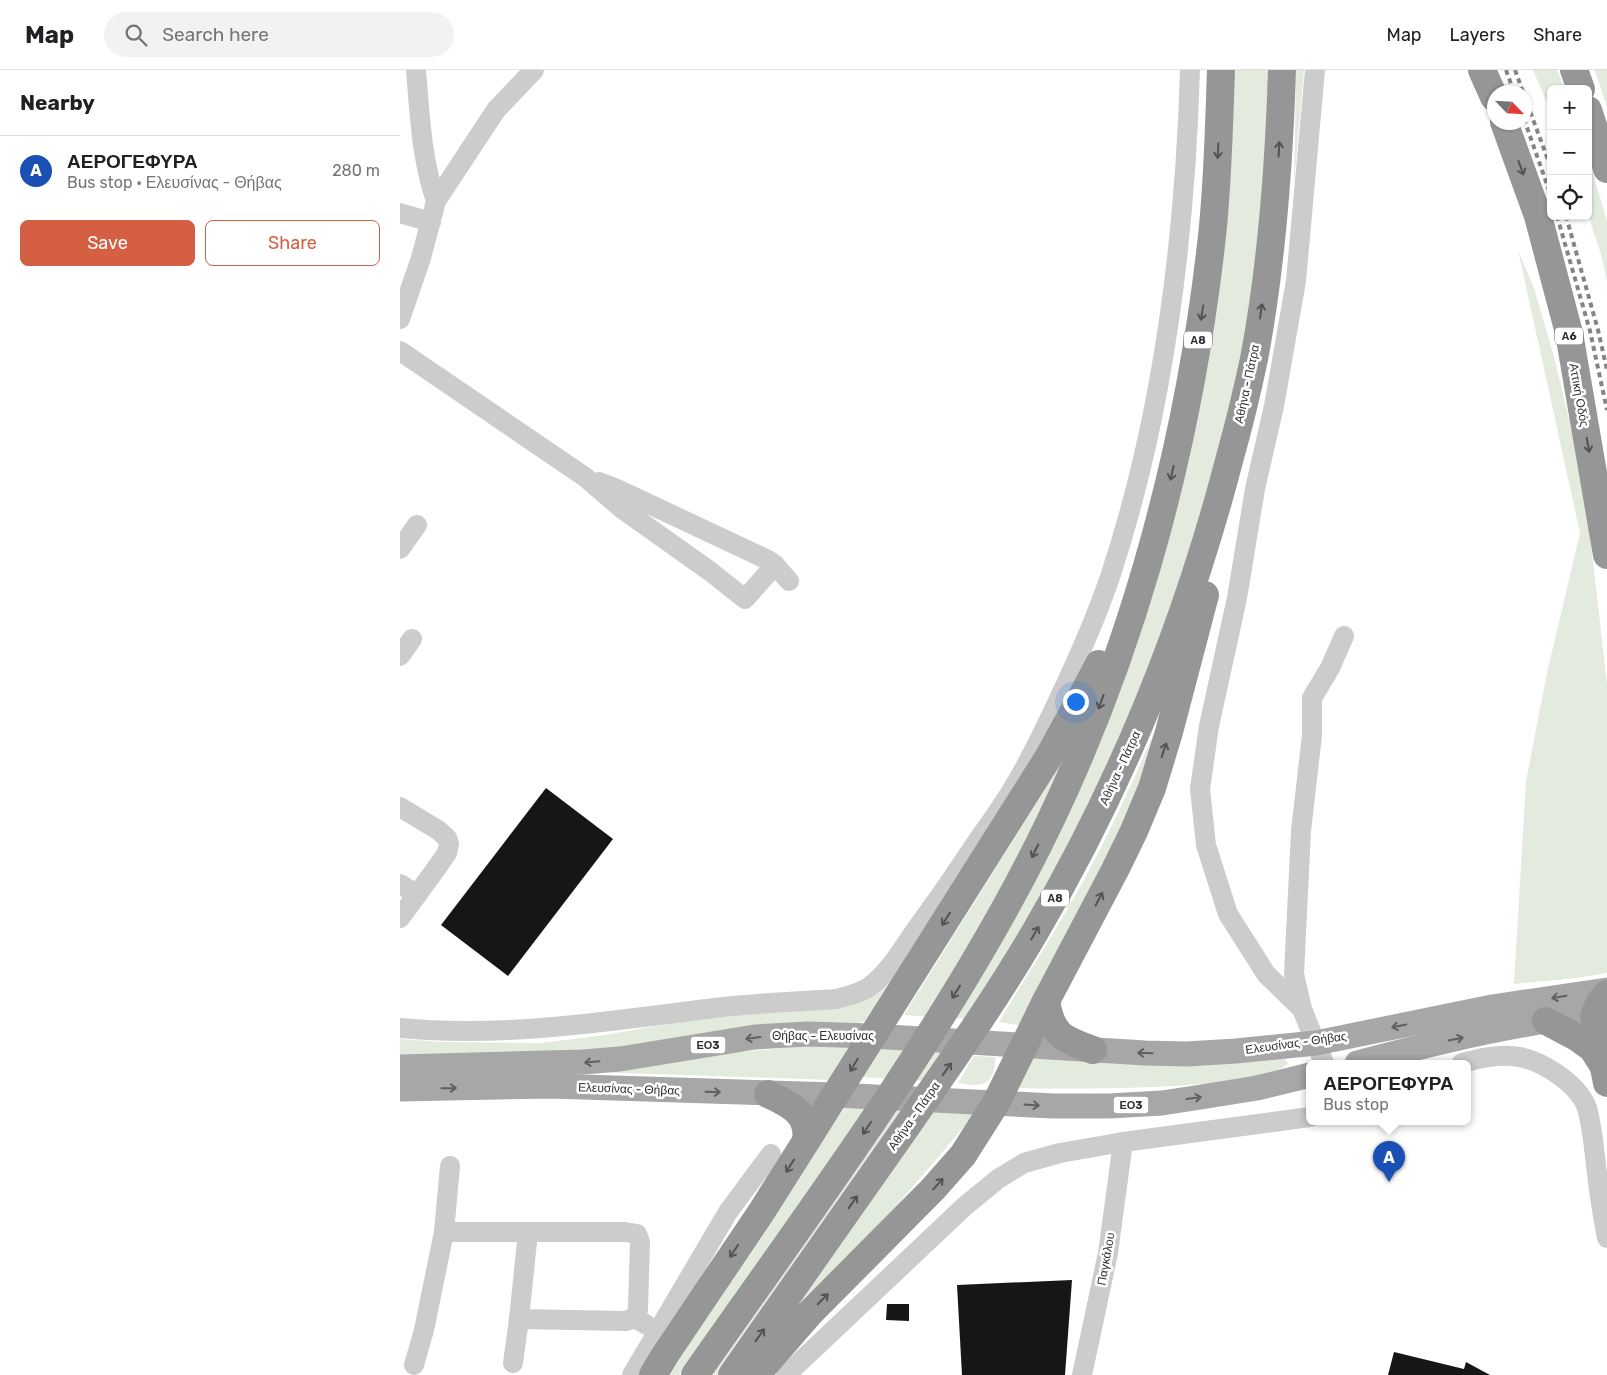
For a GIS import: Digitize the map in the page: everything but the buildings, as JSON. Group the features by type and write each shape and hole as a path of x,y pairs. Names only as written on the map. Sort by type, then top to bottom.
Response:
{"highway":[{"name":"Α8","path":"695,1375 863,1134 954,996 1002,914 1046,830 1093,723 1144,573 1171,477 1183,421 1197,349 1212,233 1221,70"},
{"name":"Αθήνα - Πάτρα","path":"732,1375 991,1004 1036,932 1082,846 1148,705 1191,590 1222,487 1254,359 1272,235 1278,170 1282,70"},
{"path":"1482,70 1489,85"},
{"path":"1574,70 1580,85"},
{"path":"1592,122 1607,169"},
{"name":"Αττική Οδός","path":"1507,130 1538,216 1568,333 1607,556"},
{"path":"756,1375 809,1314 933,1189 963,1155 996,1103 1046,1001 1119,862 1152,788 1174,714 1232,489 1254,359"},
{"path":"653,1375 806,1141 847,1096 872,1036 1060,737 1082,698 1144,573"},
{"path":"1046,1001 1049,1018 1057,1031 1070,1041 1094,1050"},
{"path":"1603,1008 1605,1074"},
{"path":"1546,1022 1578,1038 1592,1048 1605,1074"},
{"path":"768,1094 789,1104 798,1111 807,1130 806,1141"}],"main road":[{"name":"Ελευσίνας - Θήβας","path":"982,1043 1187,1054 1236,1051 1320,1053 1492,1007 1607,990"},
{"path":"1369,1060 1442,1042 1546,1022 1603,1008"},
{"name":"Θήβας - Ελευσίνας","path":"400,1067 545,1064 620,1059 755,1037 780,1035 899,1037 982,1043"},
{"name":"ΕΟ3","path":"847,1096 1053,1106 1109,1106 1162,1103 1257,1088 1306,1076"},
{"name":"Ελευσίνας - Θήβας","path":"400,1089 552,1086 847,1096"}],"street":[{"path":"416,70 423,150 428,176 436,201"},
{"path":"400,318 415,278 436,201 496,110 534,70"},
{"path":"400,1028 463,1032 540,1029 605,1023 717,1008 836,999 854,995 868,988 881,977 948,885 1011,792 1076,664 1111,575 1136,488 1159,390 1181,223 1189,115 1190,70"},
{"path":"1302,1009 1266,974 1228,914 1206,845 1200,789 1209,726 1236,598 1255,489 1274,406 1296,281 1315,70"},
{"path":"400,213 431,222"},
{"path":"400,351 585,477 621,508 711,572 745,599 775,565"},
{"path":"585,477 615,488 768,560 789,581"},
{"path":"400,549 417,525"},
{"path":"1320,1053 1302,1009 1294,974 1301,832 1312,735 1312,698 1330,668 1344,636"},
{"path":"400,656 412,639"},
{"path":"400,807 438,830 447,838 449,844 447,853 400,918"},
{"path":"400,884 417,895"},
{"path":"1471,1061 1490,1056 1513,1056 1538,1062 1558,1074 1575,1089 1586,1107 1592,1133 1607,1238"},
{"path":"786,1375 965,1206 998,1179 1024,1163 1060,1153 1123,1142 1306,1118"},
{"name":"Παγκάλου","path":"1082,1375 1108,1254 1123,1142"},
{"path":"632,1375 728,1212 771,1154"},
{"path":"408,1370 424,1330 444,1232 450,1166"},
{"path":"444,1232 625,1232 637,1234 640,1242 638,1309 636,1318"},
{"path":"513,1363 528,1232"},
{"path":"519,1319 626,1321 636,1318 658,1332"}],"shaded area":[{"path":"1230,70 1272,70 1268,170 1244,357 1182,585 1091,806 969,1019 951,1018 1154,575"},
{"path":"1296,70 1304,70 1294,185 1296,75"},
{"path":"1533,70 1557,70 1563,85 1547,85 1547,103"},
{"path":"1594,70 1607,70 1607,107 1596,74"},
{"path":"1592,170 1607,221 1607,281 1601,254 1590,220 1592,220"},
{"path":"1518,250 1534,288 1554,357 1576,448 1590,536 1607,684 1607,973 1514,984 1526,781 1547,673 1580,533"},
{"path":"1163,713 1146,786 1025,1026 999,1022 1096,858 1126,797"},
{"path":"1064,759 996,902 930,1017 904,1015"},
{"path":"976,859 875,1014 866,1021 625,1052 400,1056 400,1039 440,1042 541,1043 605,1035 672,1023 718,1012 842,1007 864,1001 882,989"},
{"path":"849,1046 833,1080 595,1072 728,1053 796,1047"},
{"path":"881,1047 912,1049 892,1079 862,1077"},
{"path":"931,1049 948,1050 927,1081 911,1080"},
{"path":"974,1056 995,1057 995,1065 991,1077 979,1085 958,1083"},
{"path":"1030,1057 1277,1057 1285,1059 1288,1063 1272,1072 1242,1079 1203,1084 1074,1089 1017,1088"},
{"path":"848,1103 874,1105 679,1375 664,1375"},
{"path":"899,1107 905,1107 717,1375 711,1375"},
{"path":"980,1108 845,1266 775,1338 936,1109"}],"railway":[{"path":"1506,70 1511,85"},
{"path":"1515,70 1520,85"},
{"path":"1532,117 1547,157"},
{"path":"1528,130 1547,185"},
{"path":"1558,220 1590,331 1607,410"},
{"path":"1567,220 1598,330 1607,370"}],"place":[{"name":"ΑΕΡΟΓΕΦΥΡΑ","path":"1389,1182"}]}
